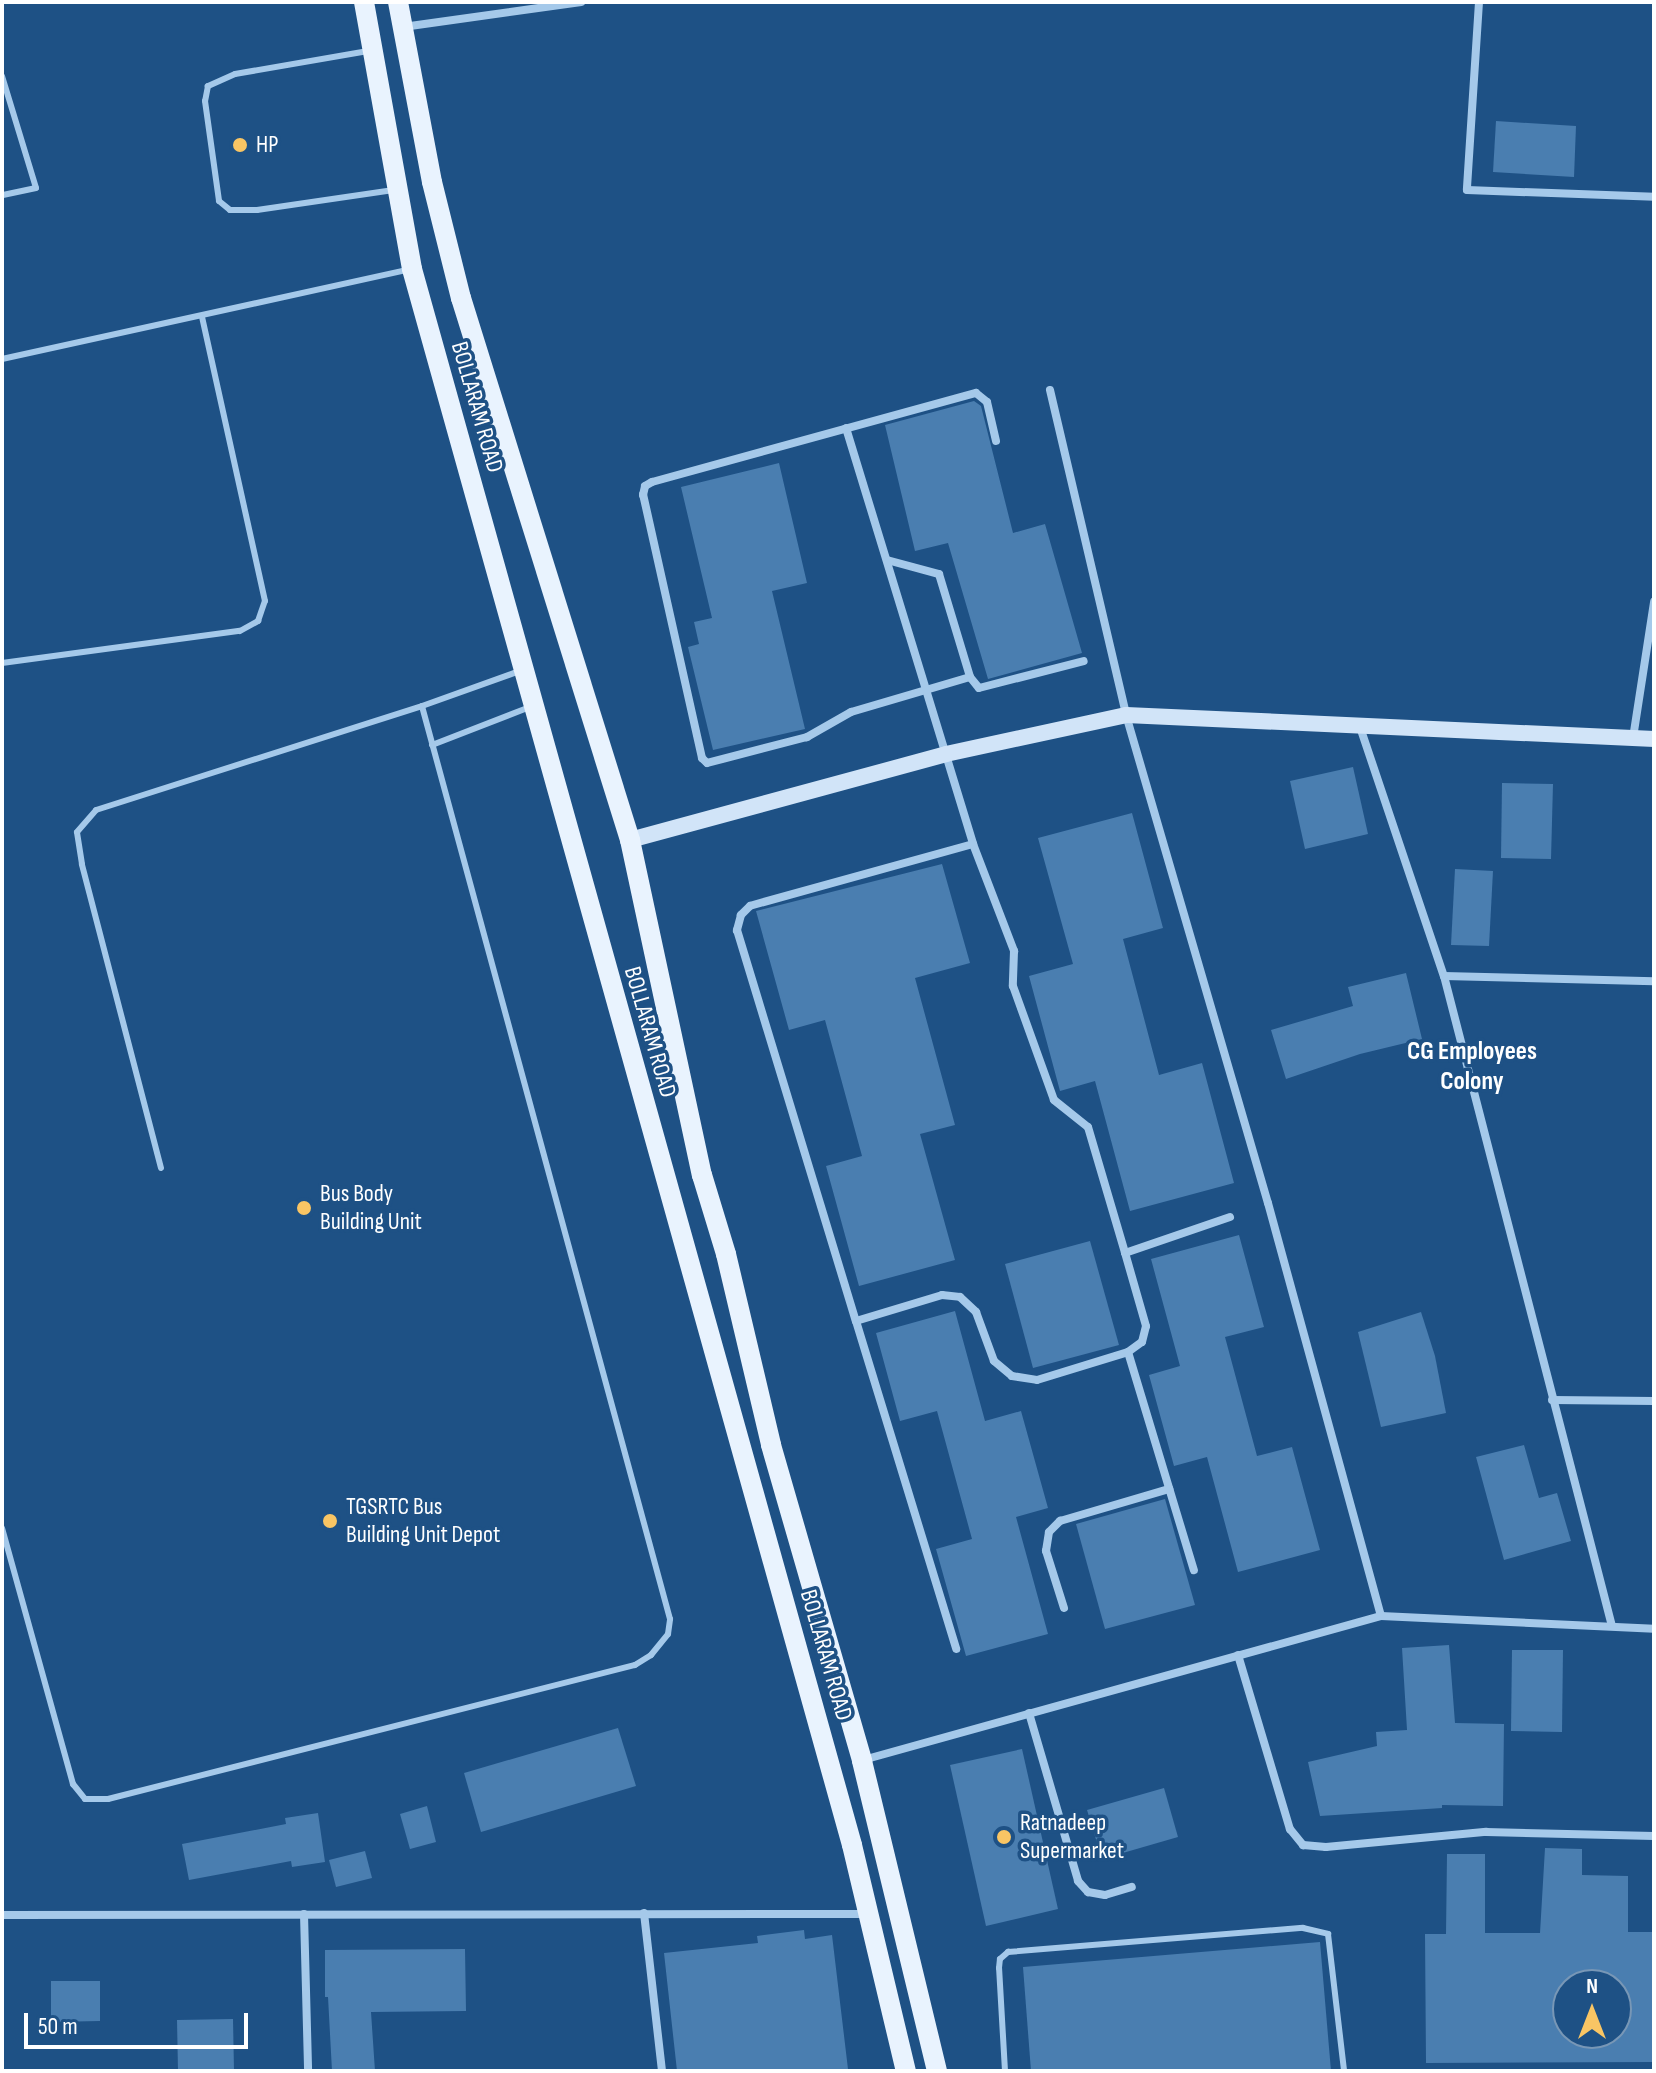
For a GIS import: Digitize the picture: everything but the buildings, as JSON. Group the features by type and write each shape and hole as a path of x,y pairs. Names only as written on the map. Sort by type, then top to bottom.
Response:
{"main road":[{"name":"BOLLARAM ROAD","path":"364,2 412,269 870,1914 906,2071"},
{"name":"BOLLARAM ROAD","path":"398,2 432,182 461,298 630,840 702,1175 726,1254 771,1445 862,1761 937,2071"}],"street":[{"path":"402,27 581,2"},
{"path":"1479,2 1467,190 1654,197"},
{"path":"1050,390 1126,715 1268,1203 1381,1616"},
{"path":"970,677 851,712 807,737 707,763 702,758 643,495 645,486 976,393 987,402 996,441"},
{"path":"846,428 973,844 1014,951 1013,986 1048,1089 1054,1100 1088,1127 1146,1326 1142,1342 1128,1352 1037,1380 1012,1376 994,1361 976,1312 960,1297 942,1295 856,1321"},
{"path":"887,560 939,574 970,677 979,688 1084,661"},
{"path":"1633,738 1654,602"},
{"path":"630,840 946,754 1126,715 1654,739"},
{"path":"1359,724 1444,976 1612,1626"},
{"path":"956,1649 737,930 741,915 750,906 973,844"},
{"path":"1444,976 1654,981"},
{"path":"1125,1253 1230,1217"},
{"path":"1128,1352 1194,1570"},
{"path":"1552,1400 1654,1401"},
{"path":"1064,1608 1046,1551 1049,1532 1060,1521 1169,1489"},
{"path":"862,1761 1381,1616 1654,1629"},
{"path":"1238,1655 1290,1829 1303,1845 1326,1847 1486,1832 1654,1836"},
{"path":"1029,1713 1078,1881 1088,1892 1105,1895 1132,1887"},
{"path":"644,1913 662,2071"},
{"path":"304,1914 308,2071"},
{"path":"2,1915 870,1914"}],"lane":[{"path":"373,50 235,74 208,86 205,101 219,201 230,210 257,210 397,189"},
{"path":"2,76 36,188 2,195"},
{"path":"2,359 412,269"},
{"path":"2,663 240,631 258,621 265,601 202,317"},
{"path":"161,1168 82,864 77,832 96,810 422,706 524,670"},
{"path":"432,745 534,705"},
{"path":"2,1528 73,1784 85,1799 108,1799 635,1665 651,1655 668,1634 670,1619 422,706"},
{"path":"1005,2071 999,1968 1000,1959 1008,1952 1303,1928 1328,1934 1344,2071"}],"place":[{"name":"HP","path":"240,145"},
{"name":"Bus Body Building Unit","path":"304,1208"},
{"name":"TGSRTC Bus Building Unit Depot","path":"330,1521"},
{"name":"Ratnadeep Supermarket","path":"1004,1837"}],"district":[{"name":"CG Employees Colony","path":"1472,1067"}]}
